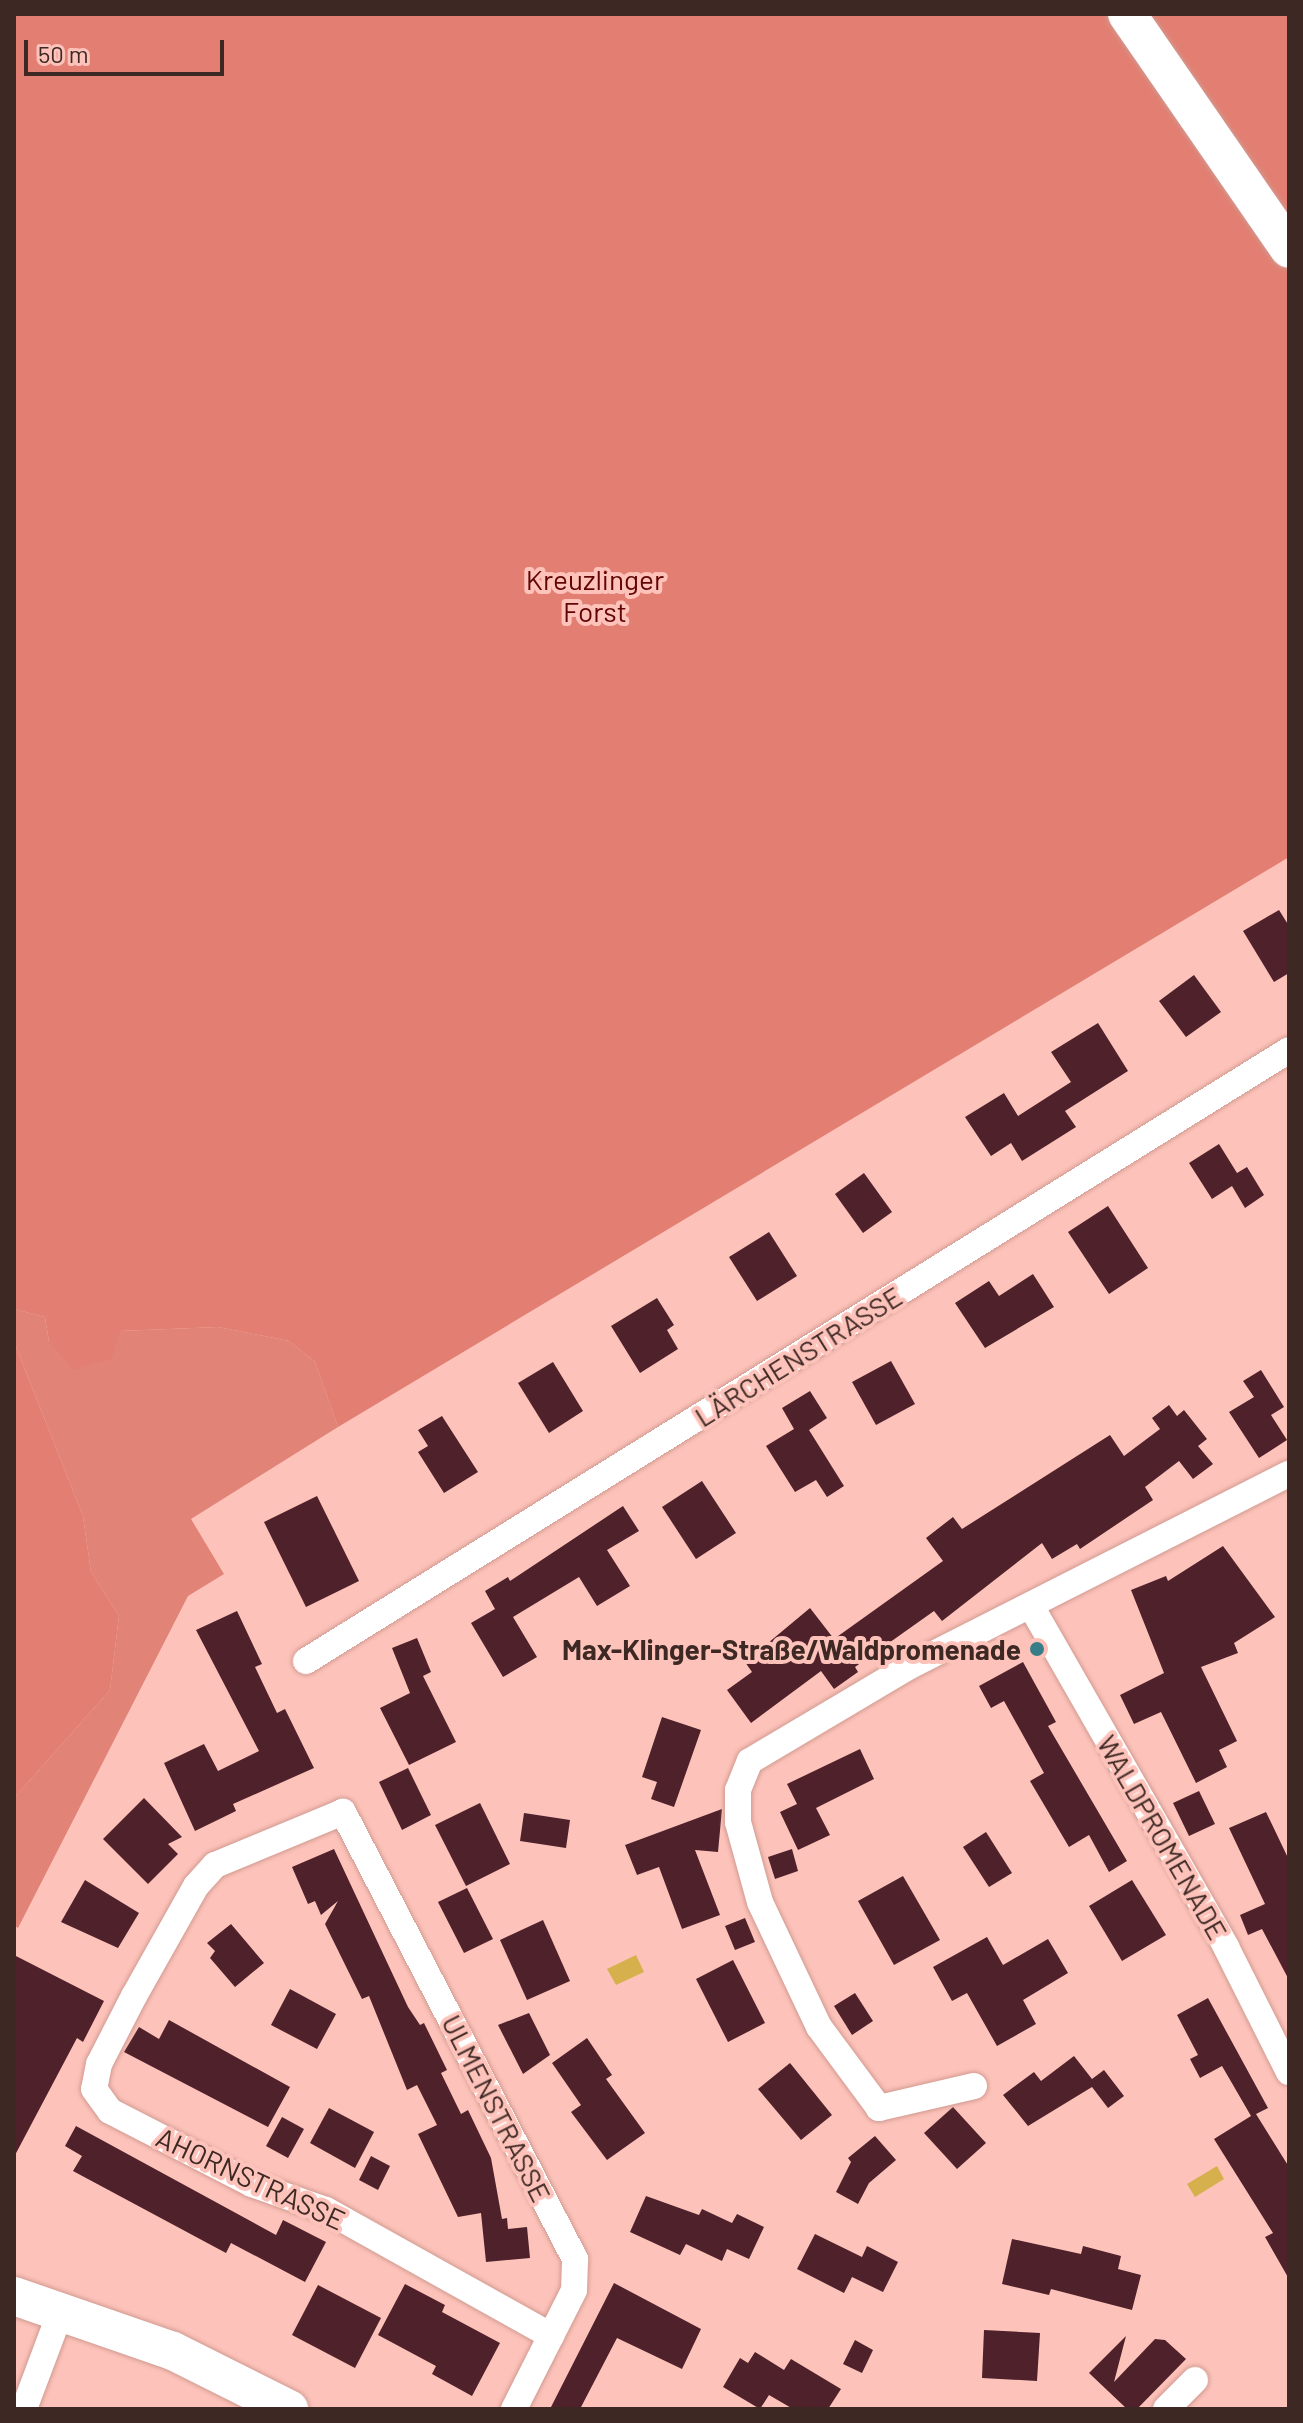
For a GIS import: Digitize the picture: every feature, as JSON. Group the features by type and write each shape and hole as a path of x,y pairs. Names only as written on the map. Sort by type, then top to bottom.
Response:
{"main road":[{"path":"1127,14 1289,249"},
{"path":"14,2296 173,2351 289,2409"}],"street":[{"name":"LÄRCHENSTRASSE","path":"306,1661 1289,1050"},
{"path":"974,2086 879,2108 819,2027 760,1902 738,1822 738,1790 750,1761 908,1667 1289,1474"},
{"name":"WALDPROMENADE","path":"1031,1606 1226,1947 1289,2072"},
{"name":"AHORNSTRASSE","path":"343,1812 215,1865 196,1886 99,2064 94,2089 110,2111 252,2184 326,2210 551,2336"},
{"name":"ULMENSTRASSE","path":"343,1812 575,2259 574,2290 514,2409"},
{"path":"24,2409 60,2313"},
{"path":"1166,2409 1195,2380"}],"shaded area":[{"path":"14,1309 45,1317 49,1342 120,1331 218,1327 289,1341 315,1362 338,1427 191,1519 224,1574 188,1596 18,1928 14,1925 14,1798 110,1690 119,1616 91,1572 83,1516 14,1342"},
{"path":"636,1955 644,1972 616,1985 607,1969"},
{"path":"1217,2166 1224,2179 1195,2197 1187,2184"}],"green space":[{"name":"Kreuzlinger Forst","path":"14,14 1289,14 1289,857 338,1427 315,1362 289,1341 218,1327 120,1331 112,1359 73,1370 49,1342 45,1317 14,1309"},
{"path":"14,1342 83,1516 91,1572 119,1616 110,1690 14,1798"}],"building":[{"path":"1279,910 1289,926 1289,973 1274,982 1243,931"},
{"path":"1194,975 1221,1012 1186,1037 1159,1001"},
{"path":"1098,1023 1128,1071 1065,1111 1076,1127 1022,1161 1011,1143 991,1156 965,1117 1004,1093 1018,1116 1071,1082 1051,1052"},
{"path":"1219,1144 1237,1173 1247,1167 1264,1195 1245,1208 1232,1186 1212,1199 1189,1163"},
{"path":"864,1173 892,1212 863,1233 835,1194"},
{"path":"1108,1206 1148,1268 1109,1294 1068,1232"},
{"path":"769,1232 797,1276 757,1301 729,1257"},
{"path":"1033,1274 1054,1307 985,1348 955,1303 989,1281 999,1296"},
{"path":"657,1298 674,1325 667,1330 678,1349 640,1373 611,1326"},
{"path":"891,1361 915,1404 876,1425 852,1382"},
{"path":"553,1362 583,1411 549,1433 518,1383"},
{"path":"1261,1370 1284,1407 1271,1415 1287,1440 1259,1458 1229,1412 1254,1397 1243,1381"},
{"path":"810,1391 827,1418 809,1430 844,1486 827,1497 816,1480 795,1492 766,1446 794,1429 782,1408"},
{"path":"1169,1405 1177,1416 1184,1410 1207,1439 1198,1446 1213,1464 1193,1479 1179,1461 1145,1487 1153,1500 1080,1549 1077,1544 1052,1559 1042,1543 942,1621 934,1611 855,1667 858,1672 834,1689 821,1671 751,1723 727,1690 752,1672 745,1662 810,1608 834,1639 943,1561 926,1538 953,1517 962,1529 1110,1435 1124,1456 1160,1429 1152,1418"},
{"path":"442,1416 478,1472 444,1493 418,1452 428,1446 418,1430"},
{"path":"702,1481 736,1533 696,1559 662,1507"},
{"path":"317,1496 359,1581 306,1607 264,1522"},
{"path":"623,1506 639,1531 607,1550 630,1586 597,1606 579,1577 513,1617 537,1657 503,1677 471,1623 495,1609 485,1591 508,1577 510,1581"},
{"path":"1223,1546 1275,1617 1234,1643 1238,1653 1201,1667 1237,1741 1219,1750 1227,1767 1196,1783 1161,1712 1134,1724 1120,1695 1164,1673 1131,1590 1166,1576 1168,1581"},
{"path":"237,1611 262,1664 255,1667 277,1713 285,1709 314,1768 233,1804 236,1811 195,1831 164,1763 204,1744 218,1771 259,1751 196,1630"},
{"path":"417,1638 431,1672 423,1676 456,1742 409,1765 380,1708 410,1693 392,1648"},
{"path":"1023,1662 1056,1722 1048,1726 1127,1861 1109,1872 1089,1835 1069,1847 1030,1781 1044,1773 1004,1701 991,1708 979,1686"},
{"path":"662,1717 701,1730 674,1807 651,1799 657,1782 642,1777"},
{"path":"860,1749 874,1779 816,1808 830,1835 798,1850 780,1812 797,1804 787,1784"},
{"path":"408,1768 431,1815 402,1830 379,1782"},
{"path":"1199,1791 1215,1824 1189,1836 1173,1803"},
{"path":"144,1798 182,1837 168,1844 178,1854 148,1884 103,1839"},
{"path":"480,1803 510,1864 466,1886 435,1825"},
{"path":"722,1809 718,1852 695,1850 720,1915 682,1929 659,1867 637,1875 625,1845"},
{"path":"1266,1812 1289,1860 1289,1980 1262,1929 1248,1935 1240,1915 1265,1904 1229,1828"},
{"path":"524,1813 570,1820 566,1848 520,1841"},
{"path":"986,1832 1012,1873 989,1887 963,1847"},
{"path":"334,1849 408,2007 420,2025 424,2023 447,2070 441,2073 461,2114 468,2110 491,2158 502,2219 507,2218 508,2229 527,2227 530,2258 486,2262 481,2213 458,2217 418,2134 437,2125 417,2085 407,2090 369,1996 362,1999 325,1924 338,1901 321,1915 315,1901 308,1904 292,1867"},
{"path":"792,1849 798,1871 775,1879 768,1857"},
{"path":"903,1876 940,1940 894,1965 858,1901"},
{"path":"85,1880 139,1913 118,1948 61,1922"},
{"path":"1132,1880 1166,1935 1122,1961 1089,1906"},
{"path":"467,1888 493,1939 464,1953 438,1902"},
{"path":"745,1918 755,1942 735,1950 725,1926"},
{"path":"543,1920 570,1981 527,2000 500,1940"},
{"path":"231,1924 264,1963 235,1987 210,1958 215,1951 207,1943"},
{"path":"987,1937 1003,1965 1048,1939 1068,1973 1023,2000 1036,2024 997,2046 967,1993 952,2001 933,1967"},
{"path":"14,1955 104,2001 83,2042 77,2038 14,2157"},
{"path":"733,1960 765,2023 728,2042 696,1979"},
{"path":"290,1989 336,2014 317,2049 271,2025"},
{"path":"855,1993 873,2021 852,2035 834,2006"},
{"path":"1208,1998 1268,2108 1256,2114 1289,2167 1289,2279 1265,2237 1273,2233 1214,2139 1251,2116 1222,2066 1200,2078 1190,2059 1198,2055 1177,2015"},
{"path":"529,2013 550,2055 523,2074 498,2025"},
{"path":"169,2020 290,2087 268,2127 124,2052 139,2027 159,2039"},
{"path":"587,2038 612,2075 606,2079 645,2133 607,2160 571,2112 581,2105 552,2063"},
{"path":"1074,2056 1092,2079 1104,2070 1124,2096 1108,2108 1092,2087 1028,2126 1003,2095 1034,2072 1041,2081"},
{"path":"790,2063 832,2115 801,2140 758,2089"},
{"path":"953,2107 986,2143 957,2169 924,2133"},
{"path":"329,2108 374,2132 355,2168 310,2143"},
{"path":"282,2117 304,2129 288,2158 266,2146"},
{"path":"76,2126 276,2235 283,2220 326,2242 305,2282 231,2243 226,2253 73,2171 82,2156 65,2146"},
{"path":"875,2136 896,2160 869,2183 858,2204 836,2192 851,2162 848,2158"},
{"path":"371,2156 390,2166 378,2190 359,2180"},
{"path":"646,2196 699,2215 702,2209 732,2223 737,2214 764,2227 749,2259 727,2249 722,2261 686,2244 680,2255 630,2232"},
{"path":"815,2234 862,2257 867,2246 898,2262 883,2292 852,2277 844,2293 797,2269"},
{"path":"1012,2239 1081,2254 1083,2246 1121,2256 1118,2269 1141,2275 1132,2310 1051,2289 1049,2295 1002,2284"},
{"path":"614,2283 701,2329 682,2369 617,2338 580,2409 550,2409"},
{"path":"405,2284 445,2305 442,2312 500,2343 472,2396 432,2374 436,2366 378,2335"},
{"path":"318,2285 381,2318 355,2368 292,2335"},
{"path":"984,2330 1040,2333 1037,2381 982,2378"},
{"path":"1126,2336 1114,2382 1155,2339 1165,2340 1186,2359 1137,2409 1127,2409 1089,2373"},
{"path":"855,2340 873,2350 862,2373 843,2364"},
{"path":"755,2352 784,2370 791,2359 841,2389 828,2409 793,2409 769,2395 760,2409 723,2387 740,2358 748,2363"}],"place":[{"name":"Max-Klinger-Straße/Waldpromenade","path":"1037,1649"}]}
